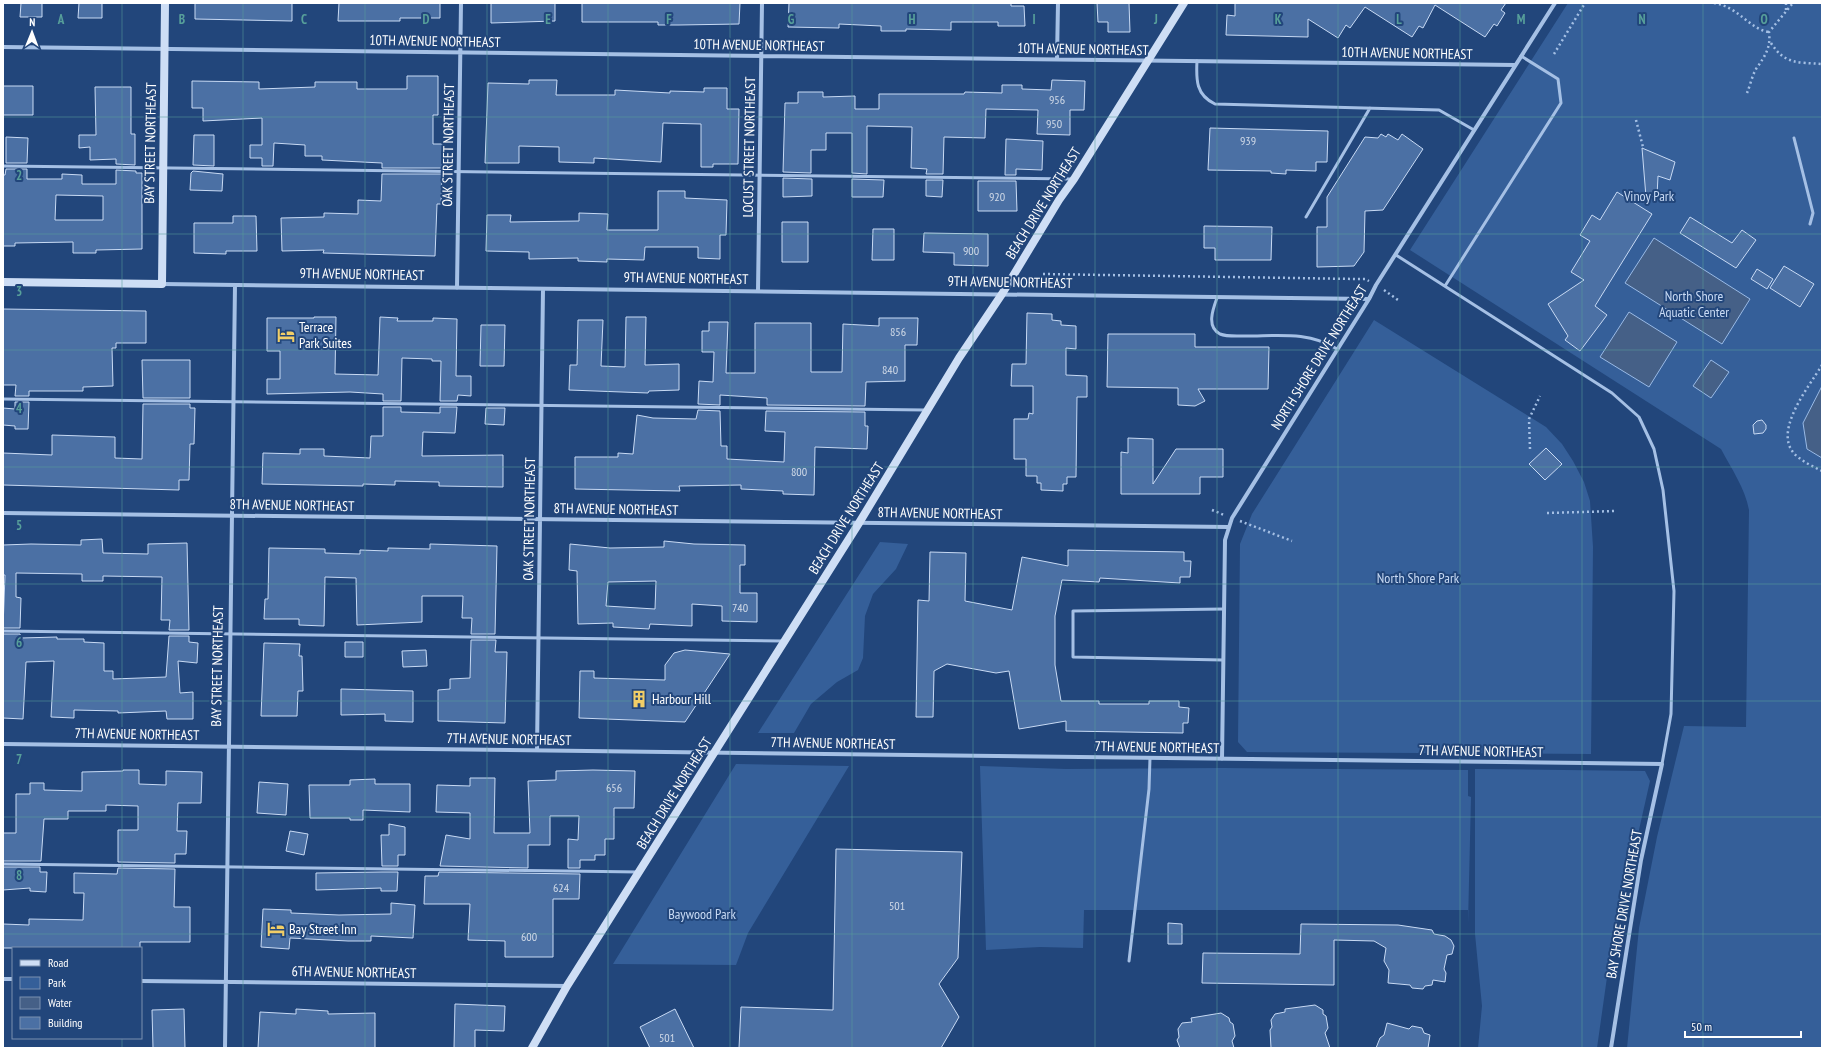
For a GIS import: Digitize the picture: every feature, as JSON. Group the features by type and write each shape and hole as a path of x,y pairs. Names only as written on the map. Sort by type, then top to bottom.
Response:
{"street":[{"name":"BAY STREET NORTHEAST","path":"162,284 165,3"},
{"name":"OAK STREET NORTHEAST","path":"457,288 461,3"},
{"name":"LOCUST STREET NORTHEAST","path":"758,291 762,3"},
{"path":"1057,59 1058,3"},
{"name":"BEACH DRIVE NORTHEAST","path":"532,1048 568,986 783,640 859,523 927,410 1002,294 1059,200 1074,179 1146,60 1184,3"},
{"name":"NORTH SHORE DRIVE NORTHEAST","path":"1222,759 1225,540 1228,527 1232,518 1337,349 1370,299 1376,285 1555,3"},
{"name":"10TH AVENUE NORTHEAST","path":"3,47 1515,65"},
{"name":"9TH AVENUE NORTHEAST","path":"3,282 1370,299"},
{"name":"BAY STREET NORTHEAST","path":"225,1048 234,285"},
{"name":"OAK STREET NORTHEAST","path":"537,750 543,289"},
{"name":"8TH AVENUE NORTHEAST","path":"3,512 1228,527"},
{"name":"7TH AVENUE NORTHEAST","path":"3,744 1662,764"},
{"name":"BAY SHORE DRIVE NORTHEAST","path":"1611,1048 1641,860 1662,764"},
{"name":"6TH AVENUE NORTHEAST","path":"142,981 568,986"}],"lane":[{"path":"1445,286 1561,103 1558,79 1521,56"},
{"path":"1198,61 1196,78 1199,90 1207,100 1215,104 1439,110 1474,130"},
{"path":"1306,218 1370,108"},
{"path":"1794,138 1813,213 1810,224"},
{"path":"3,166 1074,179"},
{"path":"1396,255 1612,393 1639,418 1654,449 1663,490 1674,591 1671,714 1662,764"},
{"path":"1217,298 1212,314 1212,326 1220,334 1232,336 1306,337 1324,341 1337,349"},
{"path":"3,399 927,410"},
{"path":"1223,660 1073,657 1073,611 1224,609"},
{"path":"3,631 783,640"},
{"path":"1129,961 1150,789 1150,758"},
{"path":"3,864 640,872"}],"path":[{"path":"1554,54 1585,3"},
{"path":"1714,3 1730,8 1756,28 1769,32"},
{"path":"1786,3 1786,10"},
{"path":"1794,3 1786,10 1769,32 1771,43 1781,57 1822,64"},
{"path":"1747,93 1755,70 1765,56 1771,43"},
{"path":"1636,120 1643,147"},
{"path":"1043,274 1356,278 1365,279 1398,300"},
{"path":"1822,365 1789,421 1786,438 1796,457 1822,471"},
{"path":"1530,449 1529,419 1540,396"},
{"path":"1212,510 1292,540"},
{"path":"1547,513 1616,511"}],"green space":[{"name":"Vinoy Park","path":"1568,3 1822,3 1822,386 1803,423 1807,449 1822,458 1822,1048 1627,1048 1639,928 1657,837 1684,726 1746,727 1749,510 1737,478 1721,449 1410,250"},
{"name":"North Shore Park","path":"1374,320 1546,427 1562,444 1584,482 1590,501 1593,547 1591,754 1247,752 1238,742 1240,544 1252,514"},
{"path":"880,542 908,544 896,569 873,594 865,616 863,658 858,670 837,682 811,704 794,733 758,733"},
{"name":"Baywood Park","path":"736,764 849,766 748,933 736,965 613,964"},
{"path":"980,766 1066,769 1223,768 1468,770 1468,796 1471,797 1468,924 1468,910 1084,910 1083,948 1040,947 986,950"},
{"path":"1475,769 1645,771 1650,781 1609,963 1597,1048 1478,1048 1482,1006 1475,934"}],"water":[{"path":"1654,238 1750,299 1722,344 1625,283"},
{"path":"1629,312 1677,342 1649,387 1600,357"},
{"path":"1711,360 1729,372 1711,398 1693,386"},
{"path":"1822,386 1822,458 1807,449 1803,423"}],"building":[{"path":"21,3 42,3 42,17 20,17"},
{"path":"79,3 102,3 102,18 78,18"},
{"path":"195,3 292,3 292,21 195,19"},
{"path":"339,3 440,3 440,18 400,18 400,21 338,21"},
{"path":"491,3 555,3 555,21 491,23"},
{"path":"582,3 740,3 739,24 658,25 658,22 582,22"},
{"path":"789,3 1011,3 1011,6 1024,6 1025,26 998,26 998,22 951,22 951,30 906,29 906,31 881,31 881,26 839,24 839,28 788,27"},
{"path":"1097,3 1129,3 1130,32 1108,32 1108,22 1098,22"},
{"path":"1235,3 1506,3 1501,10 1505,13 1497,26 1494,24 1485,37 1435,5 1423,28 1419,26 1412,37 1365,7 1350,28 1346,25 1338,38 1308,19 1308,37 1226,35 1227,15 1235,16"},
{"path":"407,76 438,76 438,115 433,115 433,144 443,144 442,168 382,168 382,163 322,160 322,156 305,156 305,145 274,143 273,166 262,166 262,158 250,158 250,145 262,145 262,118 203,121 203,108 192,108 192,81 259,82 259,89 315,87 315,82 357,82 357,89 407,89"},
{"path":"529,80 557,80 556,95 615,95 615,90 670,93 670,91 704,92 704,88 727,88 727,109 739,109 738,164 713,164 713,167 701,167 701,124 663,123 661,162 594,158 594,163 559,162 559,147 519,146 519,163 485,163 488,83 529,84"},
{"path":"1052,80 1085,81 1084,110 1070,110 1070,135 1037,134 1038,110 986,109 985,138 944,137 943,174 926,174 927,169 911,168 912,127 867,126 867,174 852,173 852,133 826,133 826,150 811,150 811,173 783,172 785,103 798,103 798,92 823,92 823,97 855,96 855,109 879,109 879,94 964,94 965,92 1002,93 1002,85 1022,85 1022,89 1051,90"},
{"path":"3,86 33,86 33,115 3,115"},
{"path":"95,87 131,87 131,134 135,134 135,165 116,164 116,159 90,160 90,147 79,148 79,135 96,135"},
{"path":"1210,128 1328,131 1327,162 1316,162 1316,171 1286,170 1286,174 1271,173 1271,171 1208,170"},
{"path":"1381,134 1386,137 1388,134 1398,140 1402,134 1423,149 1383,210 1365,211 1364,252 1354,266 1317,267 1317,227 1327,227 1327,197 1365,137 1378,138"},
{"path":"194,135 214,135 214,166 193,165"},
{"path":"6,137 28,138 27,163 6,163"},
{"path":"1006,139 1043,141 1042,170 1016,169 1016,175 1005,175"},
{"path":"1642,148 1675,162 1670,180 1658,176 1657,196 1646,197"},
{"path":"6,169 27,169 27,179 62,179 62,174 82,175 82,184 116,184 116,170 136,171 136,173 142,173 142,249 96,250 96,253 73,253 73,242 15,243 15,246 3,246 3,175 5,175","holes":["56,195 103,196 103,220 55,220"]},
{"path":"193,171 223,174 222,191 190,190 191,173"},
{"path":"382,174 442,174 441,204 437,204 435,256 323,253 324,250 282,251 281,218 324,217 324,213 358,214 358,200 381,201"},
{"path":"783,178 812,179 812,196 783,197"},
{"path":"852,179 884,180 883,197 852,197"},
{"path":"926,180 943,180 942,197 926,196"},
{"path":"978,181 1016,181 1017,211 978,211"},
{"path":"658,191 685,191 685,198 727,200 726,235 720,235 720,259 698,258 698,247 645,247 644,260 607,259 607,262 578,261 578,258 529,259 529,252 486,251 487,215 511,215 510,222 579,221 579,213 608,214 607,230 658,230"},
{"path":"1617,192 1652,214 1595,306 1607,315 1580,351 1565,340 1568,336 1548,304 1584,280 1571,272 1590,241 1580,235 1592,215 1600,220"},
{"path":"233,216 256,216 257,251 226,251 226,254 194,253 194,223 233,223"},
{"path":"1690,217 1732,243 1742,230 1756,240 1736,268 1680,233"},
{"path":"782,222 808,222 808,262 782,262"},
{"path":"1204,226 1272,227 1271,260 1215,260 1215,248 1204,248"},
{"path":"873,229 894,229 894,260 872,260"},
{"path":"924,233 988,234 988,266 954,265 954,253 923,252"},
{"path":"1784,266 1814,284 1800,307 1770,288"},
{"path":"1757,269 1773,279 1767,289 1751,279"},
{"path":"3,309 146,311 146,343 116,343 116,348 112,348 113,386 83,387 83,391 29,391 29,396 15,396 16,385 3,385"},
{"path":"1027,313 1052,314 1052,320 1061,321 1061,325 1076,326 1076,349 1066,348 1066,375 1087,376 1087,397 1077,397 1076,477 1067,477 1067,484 1063,484 1063,491 1041,490 1041,483 1037,483 1037,476 1026,476 1026,459 1014,459 1014,419 1028,419 1029,413 1033,414 1033,386 1011,386 1012,364 1026,364"},
{"path":"336,317 335,374 378,375 380,317 398,318 397,321 433,321 433,318 457,319 456,376 471,376 471,396 458,395 457,401 440,401 441,361 432,361 432,359 402,358 401,401 383,401 383,394 350,392 267,394 267,379 280,379 280,351 267,351 267,318"},
{"path":"626,317 646,317 645,365 679,364 679,390 649,391 648,393 569,390 570,365 577,365 578,320 603,320 601,366 625,367"},
{"path":"879,318 918,318 917,345 905,345 905,381 866,382 865,406 767,405 767,398 720,395 720,405 698,404 699,381 713,382 714,352 702,352 702,331 709,331 709,322 728,322 726,373 755,373 755,323 811,323 811,372 842,372 843,324 879,326"},
{"path":"481,325 505,325 504,366 480,366"},
{"path":"1108,334 1195,334 1195,347 1269,347 1268,389 1198,389 1205,401 1195,406 1178,405 1178,388 1107,387"},
{"path":"142,360 190,360 190,398 143,398"},
{"path":"15,402 29,402 28,429 15,429 15,426 3,425 3,408 15,409"},
{"path":"143,404 190,404 190,408 195,408 194,444 190,444 189,480 179,480 179,490 3,485 3,453 52,455 52,435 115,437 115,458 142,459"},
{"path":"383,407 401,407 401,412 440,413 440,407 457,407 455,433 423,432 422,456 503,455 503,487 439,486 439,482 395,481 395,485 363,484 363,486 262,484 263,453 300,454 300,449 324,449 324,456 370,458 371,436 383,436"},
{"path":"486,408 505,408 504,425 485,424"},
{"path":"698,410 720,411 721,446 727,446 727,459 784,462 785,432 765,431 766,411 865,412 865,426 868,426 867,449 815,447 814,495 783,494 783,491 741,489 741,485 679,486 680,491 575,489 575,457 618,457 618,453 633,454 637,415 653,418 696,419"},
{"path":"1762,420 1766,425 1766,429 1763,433 1754,434 1753,425 1757,421"},
{"path":"1128,438 1153,439 1153,484 1176,449 1223,449 1223,477 1200,477 1200,494 1121,494 1121,452 1128,453"},
{"path":"1546,448 1562,464 1545,480 1529,464"},
{"path":"102,539 103,553 148,554 148,544 187,543 189,630 169,630 170,620 161,620 162,577 103,576 103,581 82,581 82,574 16,573 16,597 21,598 20,628 3,628 5,575 3,575 3,545 81,545 81,540"},
{"path":"664,541 694,544 745,545 745,565 740,565 740,593 757,593 757,622 722,621 722,606 692,604 692,626 650,624 649,629 613,627 613,623 578,624 577,571 569,570 570,544 610,548 664,547","holes":["656,581 655,609 606,606 608,582"]},
{"path":"430,544 497,546 495,634 471,634 472,618 462,618 463,596 422,596 422,622 357,625 356,578 325,577 324,626 299,625 299,619 264,619 265,599 268,599 269,548 325,549 325,553 360,554 360,550 388,551 388,548 430,549"},
{"path":"1068,550 1184,552 1184,561 1191,561 1190,577 1180,577 1180,583 1100,578 1099,582 1062,580 1055,616 1055,665 1061,701 1099,701 1099,704 1149,704 1149,701 1179,701 1179,707 1189,708 1188,723 1183,723 1183,733 1066,731 1066,721 1019,729 1009,671 996,673 947,664 934,671 933,717 916,717 918,600 929,601 930,552 966,553 965,601 1012,610 1022,557 1068,566"},
{"path":"3,634 20,634 21,638 57,637 57,639 84,639 84,642 104,643 104,671 113,671 113,679 166,677 169,636 189,636 189,642 198,643 197,663 178,661 180,693 193,692 193,719 167,719 166,711 118,713 118,711 74,710 74,718 51,717 54,661 26,662 23,719 3,718"},
{"path":"471,640 496,640 495,652 507,652 505,723 438,721 438,690 450,689 450,679 470,678"},
{"path":"345,642 363,642 363,657 345,657"},
{"path":"264,643 300,644 299,656 302,656 303,691 298,691 297,716 261,716"},
{"path":"426,650 427,666 403,667 402,651"},
{"name":"Harbour Hill","path":"685,650 730,654 685,722 579,718 580,671 594,671 594,678 665,680 665,665 674,653"},
{"path":"341,689 413,691 413,722 385,721 385,714 341,715"},
{"path":"139,770 139,784 166,785 166,771 202,772 201,803 178,803 177,831 187,831 186,854 175,854 175,863 118,862 118,830 138,830 138,806 106,805 106,811 68,811 68,819 44,819 41,861 3,861 3,833 16,833 16,794 30,794 30,783 44,783 44,790 82,791 82,772"},
{"path":"556,771 635,771 634,808 614,808 614,839 605,839 605,855 595,855 595,860 580,860 580,868 568,868 568,839 578,840 579,816 550,816 550,845 528,845 528,868 440,866 446,835 470,839 470,813 436,812 437,785 470,786 470,778 495,778 494,833 530,833 528,781 556,780"},
{"path":"375,779 375,784 410,784 410,812 363,810 363,820 350,820 350,818 310,818 309,785 350,785 350,780"},
{"path":"259,782 288,784 286,815 257,813"},
{"path":"389,824 405,827 405,855 398,855 398,866 382,866 381,835 389,835"},
{"path":"290,831 308,834 304,855 286,851"},
{"path":"836,849 962,852 958,958 939,984 959,1017 941,1048 739,1048 741,1007 833,1010"},
{"path":"3,867 40,867 40,872 47,872 46,892 30,891 30,888 3,890"},
{"path":"118,868 175,869 174,907 190,907 190,942 140,942 140,947 3,948 3,924 29,925 29,919 83,920 84,893 74,893 74,873 117,874"},
{"path":"398,872 397,891 381,891 381,888 316,890 316,873"},
{"path":"439,872 580,874 579,899 553,899 553,957 505,957 505,941 468,940 470,904 424,904 425,876 438,876"},
{"path":"391,903 415,905 413,938 371,936 371,941 348,941 290,938 289,949 261,947 263,909 291,910 291,913 339,915 391,914"},
{"path":"1168,923 1182,924 1182,944 1168,944"},
{"path":"1301,924 1398,925 1432,930 1434,934 1445,936 1451,940 1454,946 1452,954 1447,955 1444,969 1446,973 1445,982 1433,980 1432,985 1425,986 1423,989 1412,988 1410,985 1388,983 1389,970 1384,961 1386,948 1374,941 1334,940 1334,985 1202,983 1203,953 1300,954"},
{"path":"455,1004 505,1006 504,1031 475,1030 475,1048 454,1048"},
{"path":"1315,1005 1323,1010 1323,1014 1326,1016 1328,1028 1325,1033 1330,1048 1271,1048 1271,1020 1275,1014 1285,1012 1285,1009"},
{"path":"184,1009 185,1048 153,1048 152,1010"},
{"path":"296,1009 328,1011 328,1014 375,1013 375,1048 258,1048 260,1012 296,1014"},
{"path":"675,1009 694,1048 650,1048 640,1027"},
{"path":"1221,1013 1229,1018 1230,1022 1233,1024 1235,1036 1232,1041 1234,1048 1180,1048 1177,1040 1179,1037 1178,1029 1182,1023 1192,1022 1191,1018"},
{"path":"1387,1023 1409,1029 1412,1026 1422,1028 1424,1033 1430,1035 1428,1048 1376,1048 1380,1038 1384,1035"}],"place":[{"name":"Terrace Park Suites","path":"286,335"},
{"name":"Harbour Hill","path":"639,699"},
{"name":"Bay Street Inn","path":"276,929"}],"park label":[{"name":"North Shore Aquatic Center","path":"1694,304"}]}
